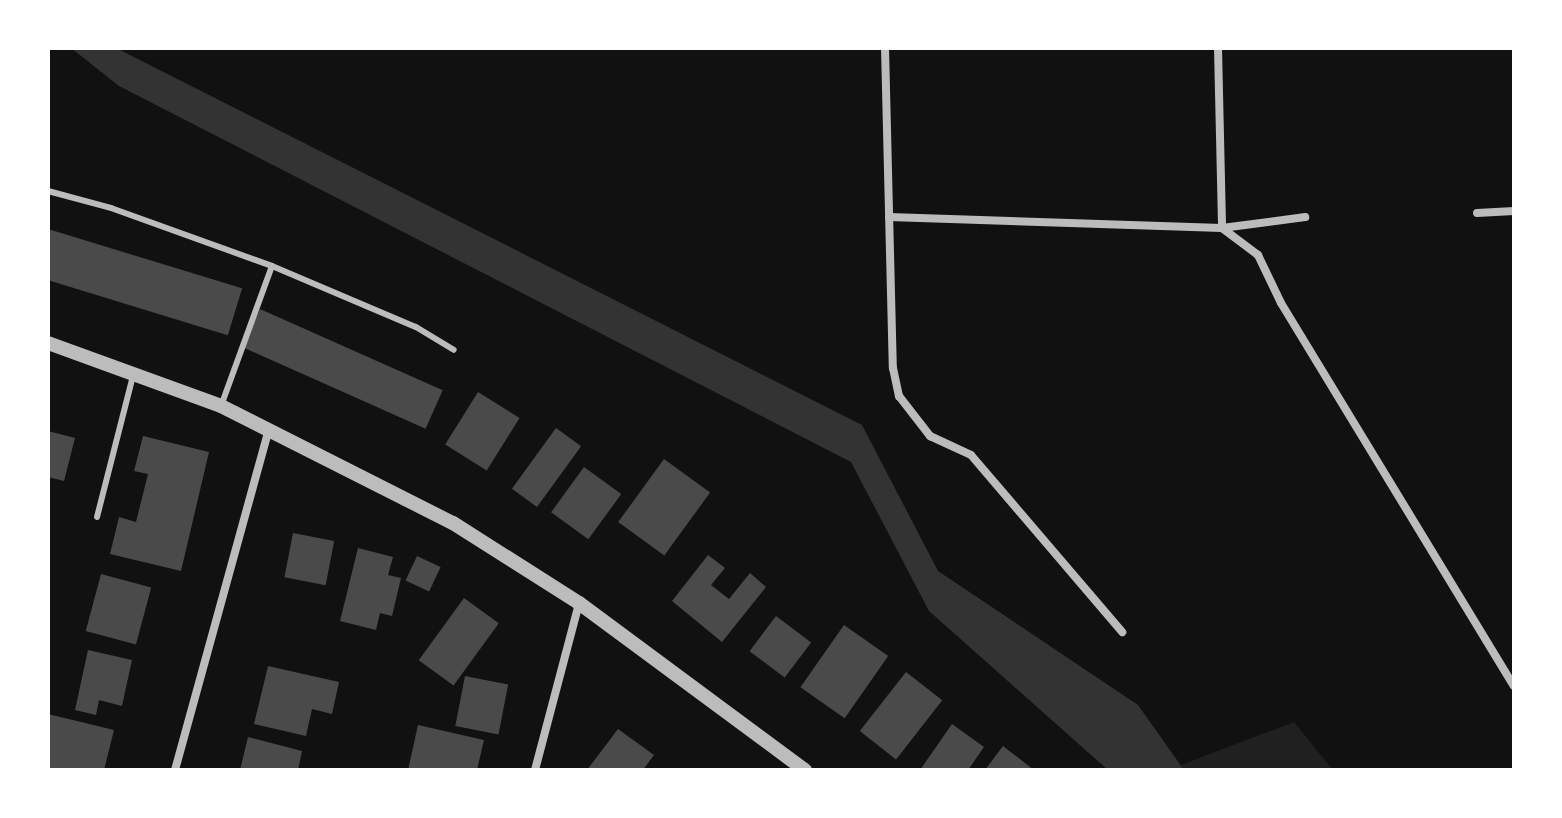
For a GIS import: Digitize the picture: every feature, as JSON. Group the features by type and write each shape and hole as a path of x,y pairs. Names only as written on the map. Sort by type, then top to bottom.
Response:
{"street":[{"path":"885,48 893,368 899,396 930,436 971,455 1122,632"},
{"path":"1218,48 1222,228"},
{"path":"1477,213 1514,211"},
{"path":"889,217 1222,228 1305,217"},
{"path":"1222,228 1258,255 1281,303 1514,686"},
{"path":"48,343 221,406 453,523 579,603 805,770"},
{"path":"175,770 269,429"},
{"path":"535,770 579,603"}],"lane":[{"path":"48,191 111,208 272,266 416,327 454,350"},
{"path":"221,406 272,266"},
{"path":"97,517 133,376"}],"shaded area":[{"path":"71,48 116,48 862,425 938,571 1138,705 1184,770 1108,770 929,611 851,462 119,86"},
{"path":"1294,722 1333,770 1184,770 1181,765"}],"building":[{"path":"48,229 242,288 228,335 48,280"},
{"path":"260,309 443,390 426,429 243,347"},
{"path":"478,392 520,418 487,471 445,445"},
{"path":"556,428 581,446 537,507 512,489"},
{"path":"48,431 75,438 64,481 48,477"},
{"path":"143,436 209,452 181,571 110,554 119,517 136,522 148,474 134,471"},
{"path":"664,459 710,493 664,556 618,522"},
{"path":"584,467 621,494 588,539 551,512"},
{"path":"293,533 334,541 326,585 284,577"},
{"path":"358,548 393,557 388,575 401,578 392,616 380,613 376,630 340,621"},
{"path":"708,555 725,568 711,585 729,599 750,573 766,587 722,642 672,601"},
{"path":"417,556 441,567 429,591 406,580"},
{"path":"101,574 151,587 136,644 86,631"},
{"path":"464,598 499,623 454,686 419,660"},
{"path":"776,616 811,642 785,678 750,651"},
{"path":"844,625 888,656 845,718 800,687"},
{"path":"88,650 132,660 122,706 99,700 96,715 75,710"},
{"path":"268,666 339,682 332,714 312,709 306,736 254,724"},
{"path":"906,672 942,700 896,759 860,731"},
{"path":"465,676 508,684 498,734 455,726"},
{"path":"48,714 114,730 104,770 48,769"},
{"path":"952,724 984,747 968,770 920,770"},
{"path":"418,725 484,740 477,770 408,770"},
{"path":"618,729 654,755 643,770 587,770"},
{"path":"248,737 302,751 298,770 240,770"},
{"path":"1003,746 1034,770 985,770"}]}
